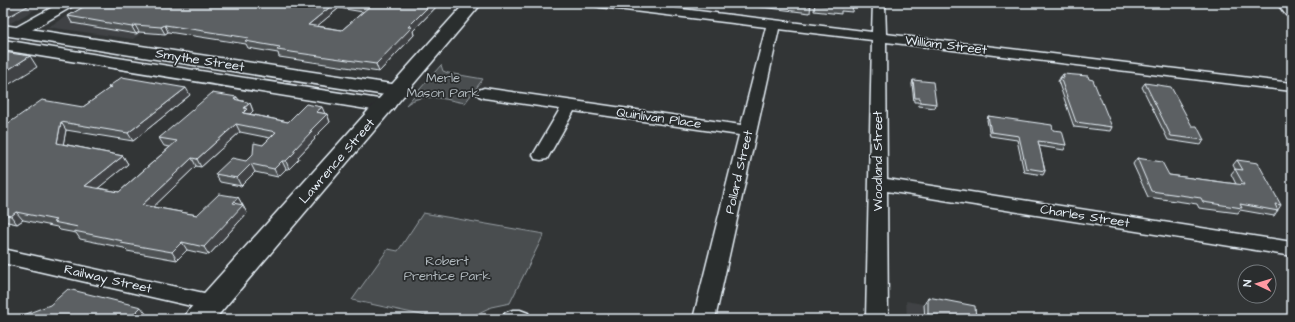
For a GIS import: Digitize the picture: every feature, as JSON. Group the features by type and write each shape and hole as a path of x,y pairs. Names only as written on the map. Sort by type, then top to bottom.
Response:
{"main road":[{"name":"Lawrence Street","path":"206,311 474,3"}],"street":[{"path":"3,41 11,31 69,3"},
{"name":"William Street","path":"600,3 1292,86"},
{"name":"Woodland Street","path":"877,319 879,3"},
{"name":"Pollard Street","path":"704,319 773,24"},
{"name":"Smythe Street","path":"11,31 311,77 391,99"},
{"path":"63,54 82,42"},
{"name":"Smythe Street","path":"3,45 296,92 391,99"},
{"path":"296,92 311,77"},
{"name":"Quinlivan Place","path":"484,93 748,131"},
{"path":"541,156 570,105"},
{"name":"Charles Street","path":"878,184 1292,249"},
{"name":"Railway Street","path":"3,256 206,311"},
{"path":"513,319 520,319"}],"shaded area":[{"path":"3,3 47,3 3,27"},
{"path":"89,3 187,3 133,39 48,27"},
{"path":"906,301 1006,319 907,319"}],"green space":[{"name":"Merle Mason Park","path":"441,65 443,71 448,73 483,79 465,103 427,97 419,98 406,105"},
{"name":"Robert Prentice Park","path":"423,213 544,234 510,303 491,307 466,319 440,319 352,300 388,249 398,251"}],"building":[{"path":"3,3 14,3 3,9"},
{"path":"90,3 335,3 308,25 342,30 370,6 348,3 432,3 408,27 412,27 376,64 277,50 280,47 245,41 249,38 165,25 161,27 135,25 132,27 68,16"},
{"path":"790,3 811,3 811,6"},
{"path":"815,3 853,3 853,5 843,4 842,7"},
{"path":"3,52 30,56 3,73"},
{"path":"1063,74 1088,76 1089,79 1093,80 1112,127 1076,122 1060,77 1064,78"},
{"path":"122,77 186,88 128,133 61,122 57,143 123,156 85,186 119,192 177,141 159,138 212,93 237,97 234,99 250,103 244,108 247,109 243,113 288,122 306,104 322,107 316,112 327,114 293,151 296,151 286,161 282,161 274,169 251,164 237,178 215,174 232,158 246,161 253,154 254,143 263,145 276,132 236,124 197,159 192,158 142,205 197,215 219,194 238,197 233,203 243,205 204,247 182,242 172,252 121,243 123,241 74,231 78,227 53,222 56,220 16,212 11,216 3,214 3,127 42,100 83,107 111,87 108,87"},
{"path":"913,80 933,82 936,104 920,102 920,98 915,98"},
{"path":"1145,83 1171,87 1192,126 1197,126 1204,140 1171,136"},
{"path":"988,116 1052,125 1053,130 1062,131 1066,145 1038,141 1045,171 1026,168 1019,136 991,132"},
{"path":"1137,158 1162,162 1169,175 1244,185 1235,169 1243,170 1237,160 1258,163 1281,205 1275,204 1278,211 1240,204 1242,208 1203,202 1201,198 1151,191"},
{"path":"68,289 141,307 129,319 20,319 21,316 50,305"},
{"path":"928,297 975,306 976,319 950,319 928,315"}]}
